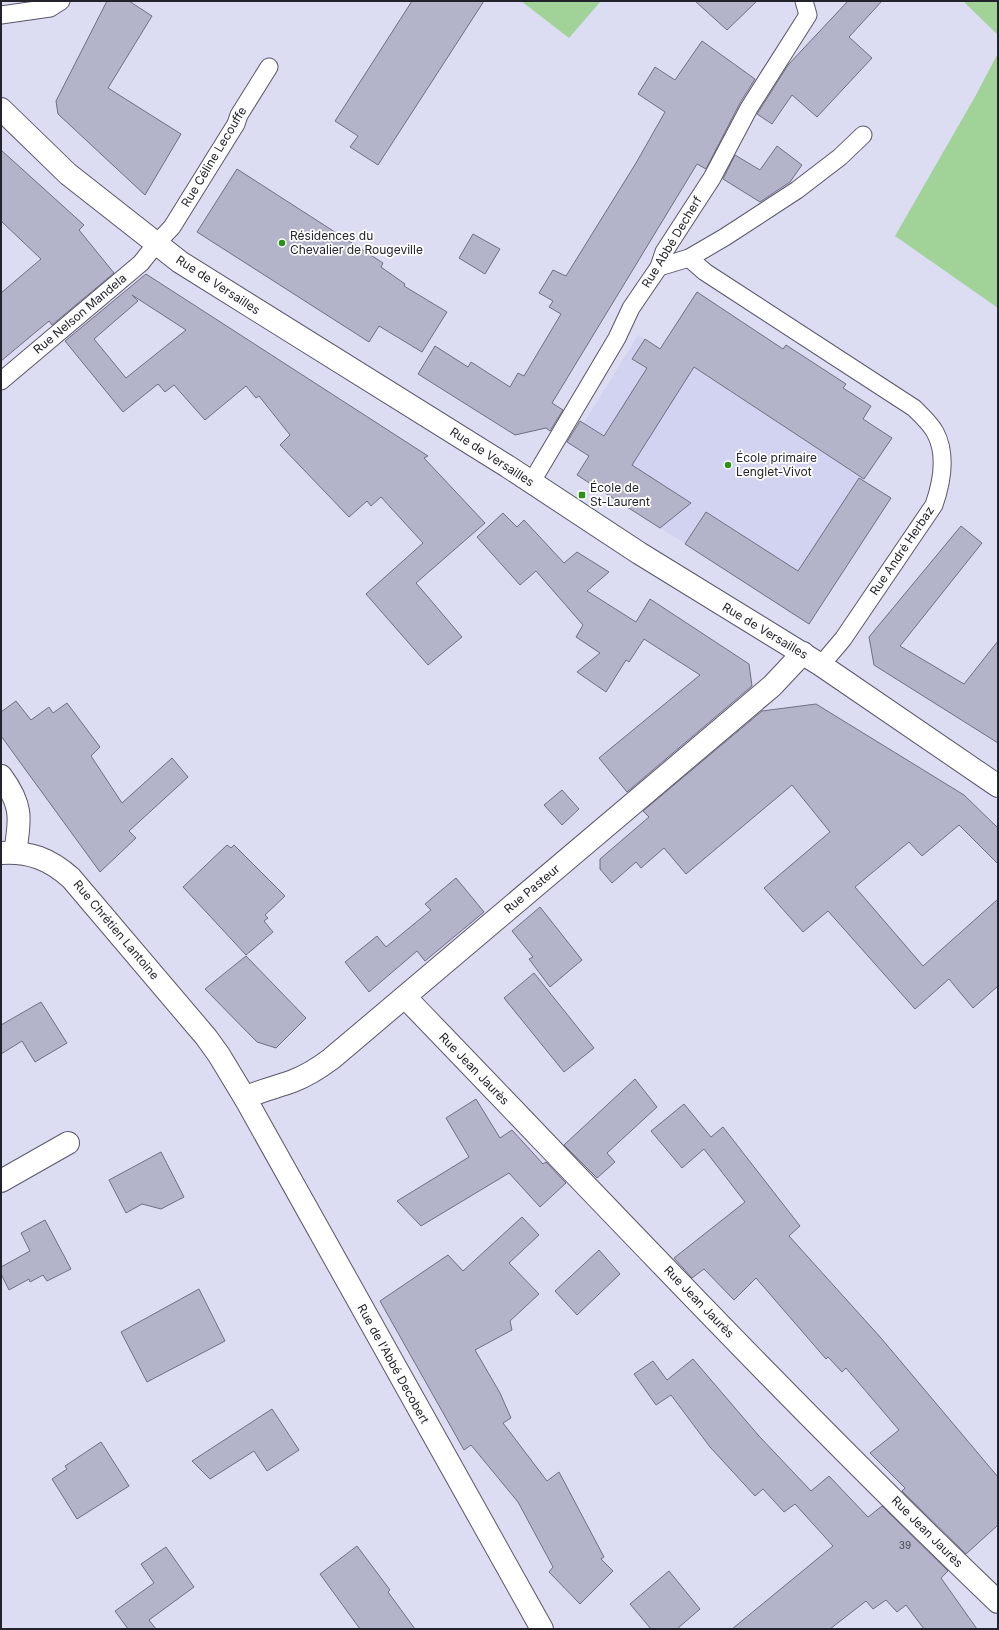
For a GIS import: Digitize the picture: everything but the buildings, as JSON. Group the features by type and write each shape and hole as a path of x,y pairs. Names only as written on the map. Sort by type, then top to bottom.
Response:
{"street":[{"name":"Rue de Versailles","path":"1,109 68,174 180,262 531,482 639,553 821,665 998,786"},
{"name":"Rue Pasteur","path":"245,1098 260,1090 291,1082 318,1068 405,997 769,689 786,673 802,654"},
{"name":"Rue Chrétien Lantoine","path":"1,776 15,796 18,812 19,832 8,852 29,854 44,859 58,866 82,889 206,1037 223,1061 245,1098"},
{"name":"Rue Jean Jaurès","path":"405,997 725,1329 936,1542 998,1602"},
{"name":"Rue de l'Abbé Decobert","path":"245,1098 542,1629"},
{"path":"1,1181 68,1143"}],"lane":[{"path":"1,15 50,8 61,1"},
{"name":"Rue Abbé Decherf","path":"531,482 617,338 631,308 659,266 664,252 712,178 749,108 808,15 804,1"},
{"name":"Rue Céline Lecouffe","path":"156,244 172,227 236,124 239,115 269,67"},
{"path":"659,266 689,258 797,190 840,157 863,135"},
{"name":"Rue Nelson Mandela","path":"1,381 141,263 156,244"},
{"name":"Rue André Herbaz","path":"689,258 705,272 901,398 914,408 935,432 941,451 941,483 934,505 843,639 821,665"}],"shaded area":[{"name":"École primaire Lenglet-Vivot","path":"697,292 783,349 786,345 846,384 843,389 871,407 843,449 866,421 892,438 863,481 891,498 809,624 769,598 785,574 755,588 632,510 647,487 612,497 577,475 589,456 571,444 638,335 662,349"}],"green space":[{"path":"521,1 601,1 569,38"},
{"path":"964,1 998,1 998,35 965,3"},
{"path":"998,53 998,308 895,236 976,95"}],"place":[{"name":"Résidences du Chevalier de Rougeville","path":"282,243"},
{"name":"École primaire Lenglet-Vivot","path":"728,465"},
{"name":"École de St-Laurent","path":"582,495"}]}
